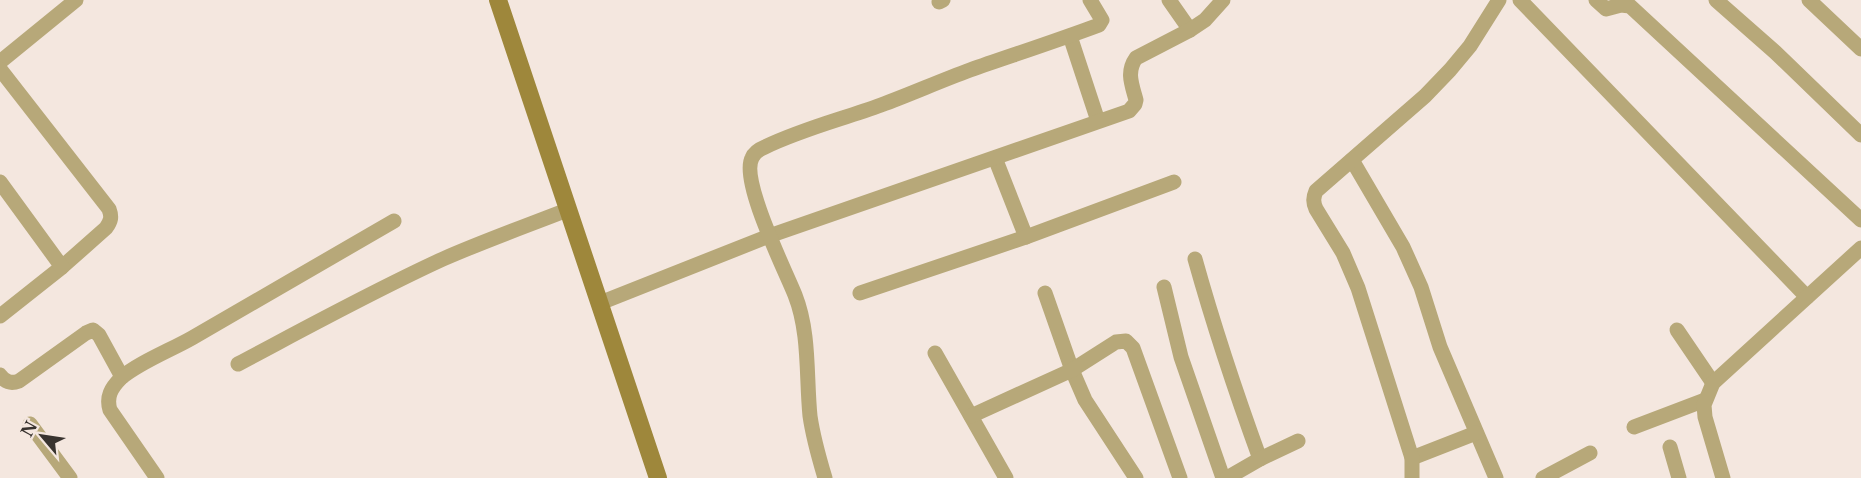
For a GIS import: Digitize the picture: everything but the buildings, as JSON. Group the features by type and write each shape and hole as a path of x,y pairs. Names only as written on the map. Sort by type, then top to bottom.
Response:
{"street":[{"path":"0,62 76,0"},
{"path":"498,0 658,478"},
{"path":"825,478 810,416 801,312 769,236 750,177 749,167 752,157 757,151 793,136 1099,25 1100,16 1090,0"},
{"path":"1169,0 1190,30"},
{"path":"600,303 769,236 1129,111 1136,104 1130,74 1136,58 1190,30 1205,20 1223,0"},
{"path":"1412,478 1412,458 1358,288 1343,253 1313,203 1316,191 1425,96 1450,70 1470,46 1499,0"},
{"path":"1520,0 1807,297"},
{"path":"1596,0 1606,9 1621,5 1630,6 1861,220"},
{"path":"1716,0 1775,52 1861,135"},
{"path":"1809,0 1861,49"},
{"path":"1070,36 1098,121"},
{"path":"0,69 109,209 111,215 111,221 106,228 62,267 0,316"},
{"path":"995,158 1026,237"},
{"path":"1352,160 1404,247 1421,287 1440,347 1496,478"},
{"path":"860,293 1026,237 1174,182"},
{"path":"3,191 62,267"},
{"path":"238,364 442,260 567,210"},
{"path":"157,478 110,410 108,403 111,389 122,377 394,221"},
{"path":"1723,478 1705,417 1705,400 1713,383 1861,248"},
{"path":"1195,259 1225,361 1260,459"},
{"path":"1164,287 1181,357 1225,478 1298,441"},
{"path":"1045,293 1071,370 1085,400 1136,478"},
{"path":"0,375 7,382 19,381 93,330 99,335 122,377"},
{"path":"1677,330 1713,383"},
{"path":"971,416 1071,370 1116,342 1126,341 1133,348 1180,478"},
{"path":"935,353 1006,478"},
{"path":"1634,427 1705,400"},
{"path":"30,424 70,478"},
{"path":"1412,458 1476,433"},
{"path":"1670,447 1679,478"},
{"path":"1543,478 1590,453"}]}
